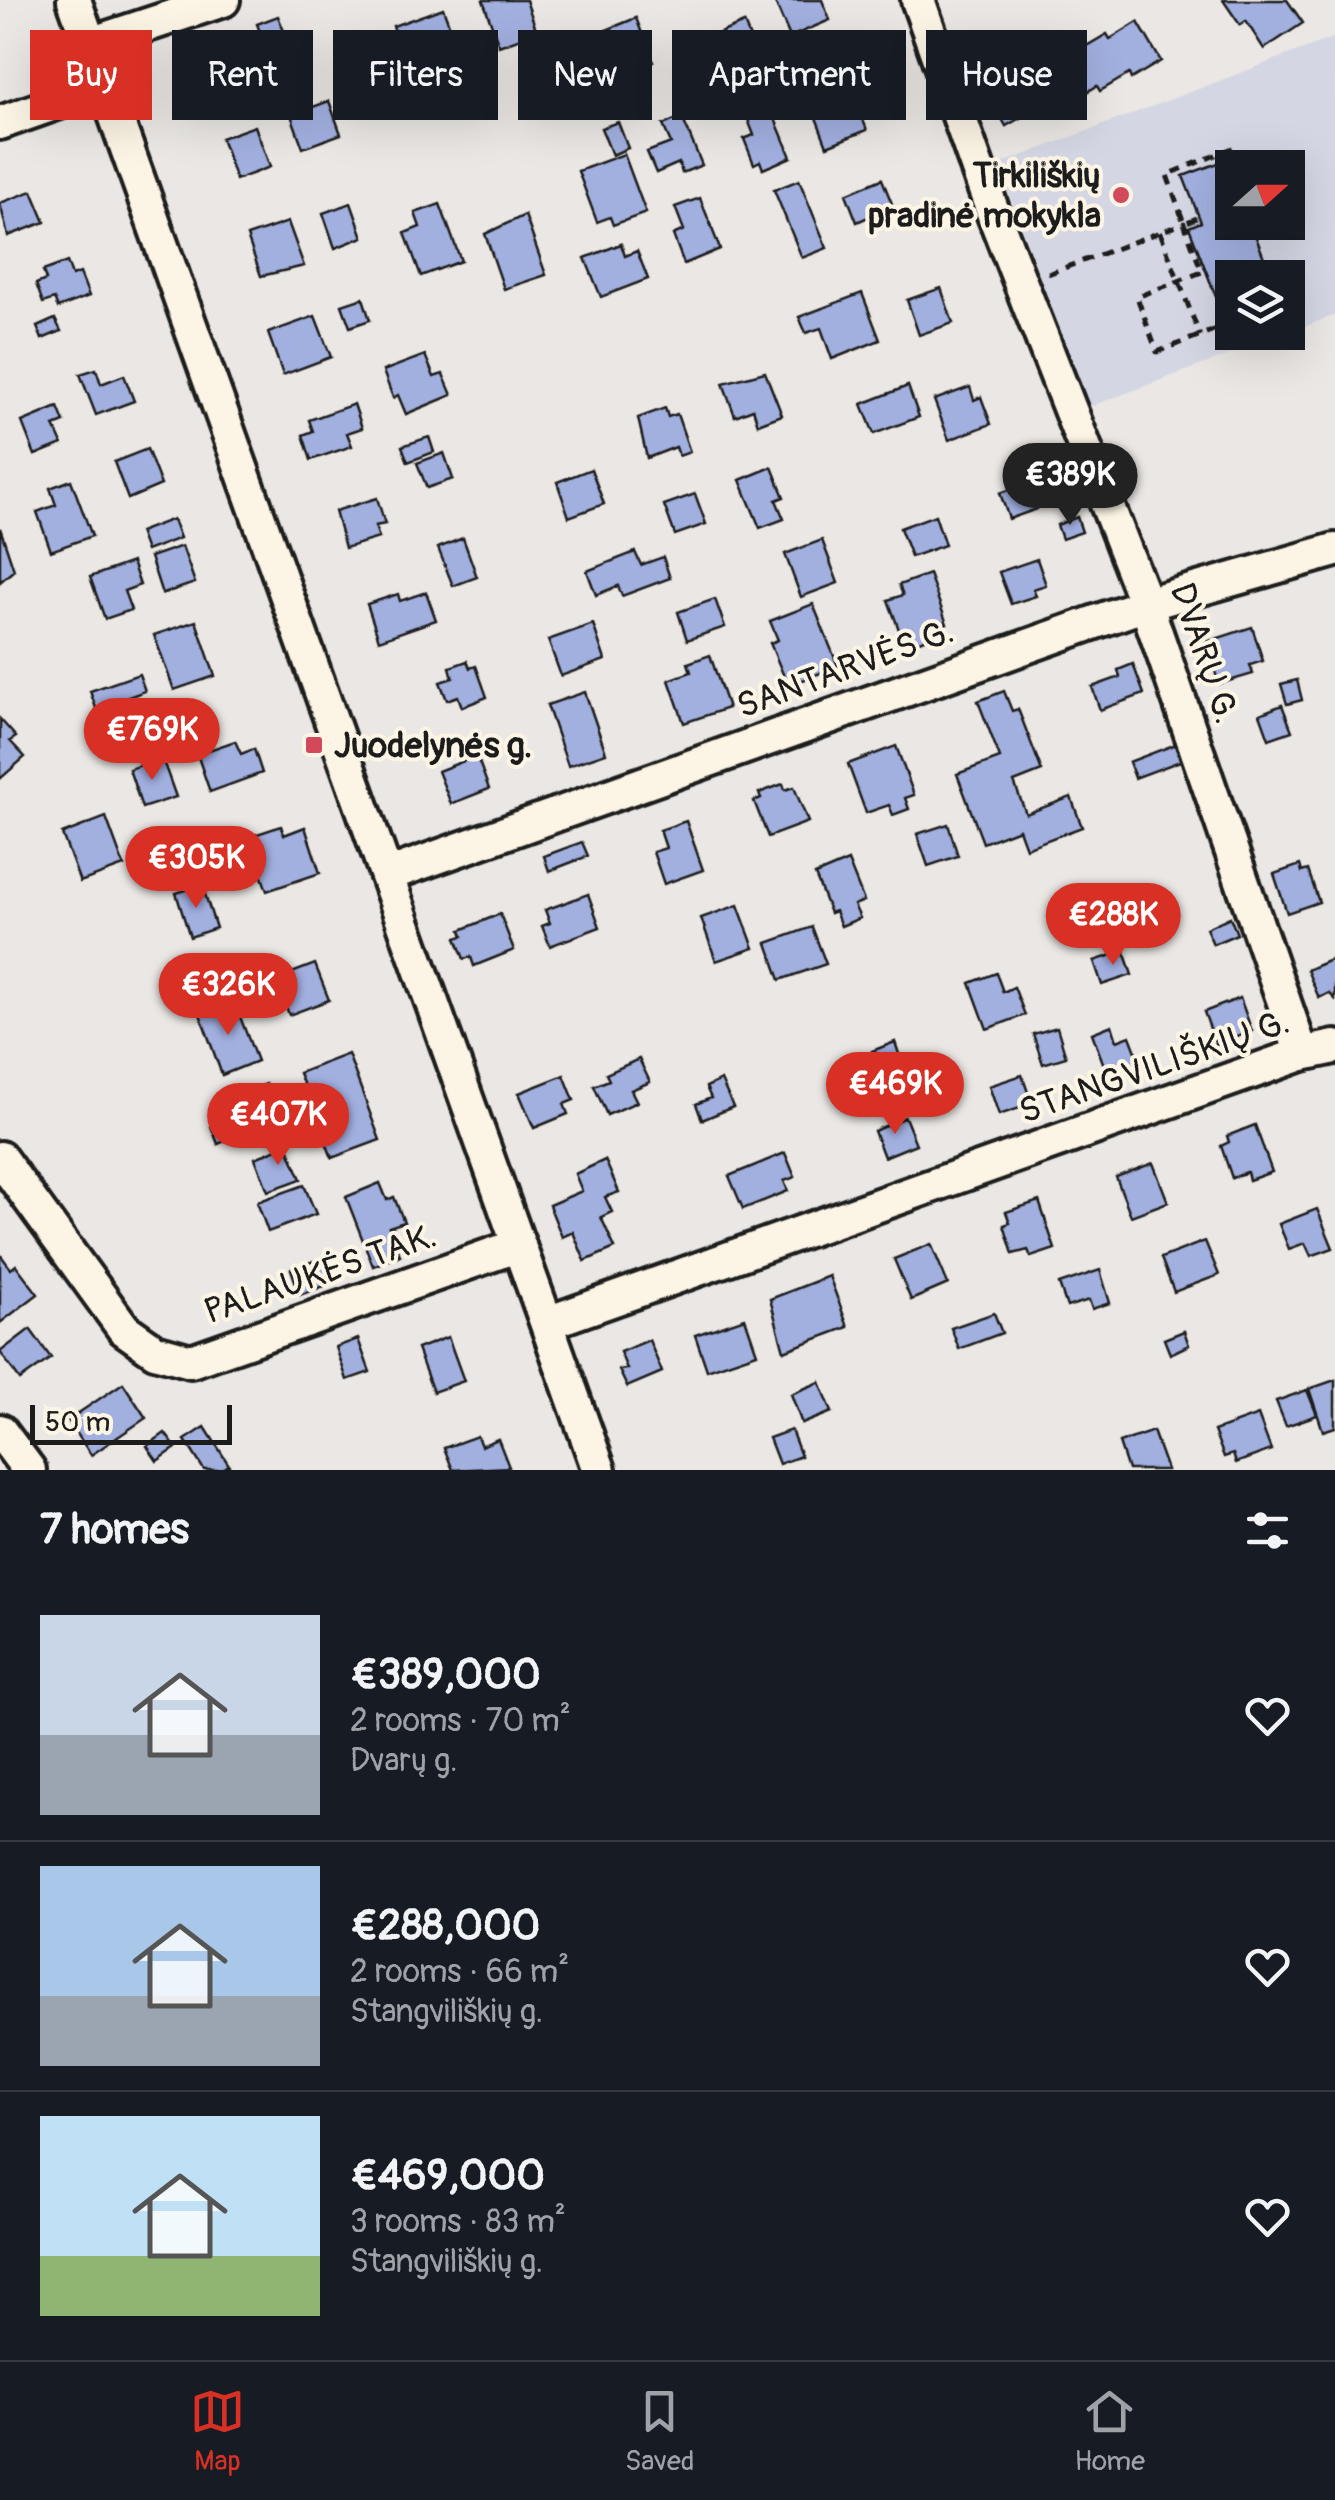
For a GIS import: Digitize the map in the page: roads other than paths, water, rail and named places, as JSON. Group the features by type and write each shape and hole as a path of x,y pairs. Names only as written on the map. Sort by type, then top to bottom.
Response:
{"street":[{"path":"74,0 85,30"},
{"path":"132,30 223,0"},
{"name":"DVARŲ G.","path":"918,0 1021,284 1146,604 1302,1054"},
{"path":"0,124 30,113"},
{"path":"117,120 599,1470"},
{"name":"SANTARVĖS G.","path":"387,875 1146,604 1335,550"},
{"name":"STANGVILIŠKIŲ G.","path":"547,1323 1302,1054 1335,1047"},
{"name":"PALAUKĖS TAK.","path":"0,1158 124,1329 156,1351 191,1361 519,1245"},
{"path":"0,1430 29,1470"}],"place":[{"name":"Tirkiliškių pradinė mokykla","path":"1121,195"},
{"name":"Juodelynės g.","path":"314,745"}]}
